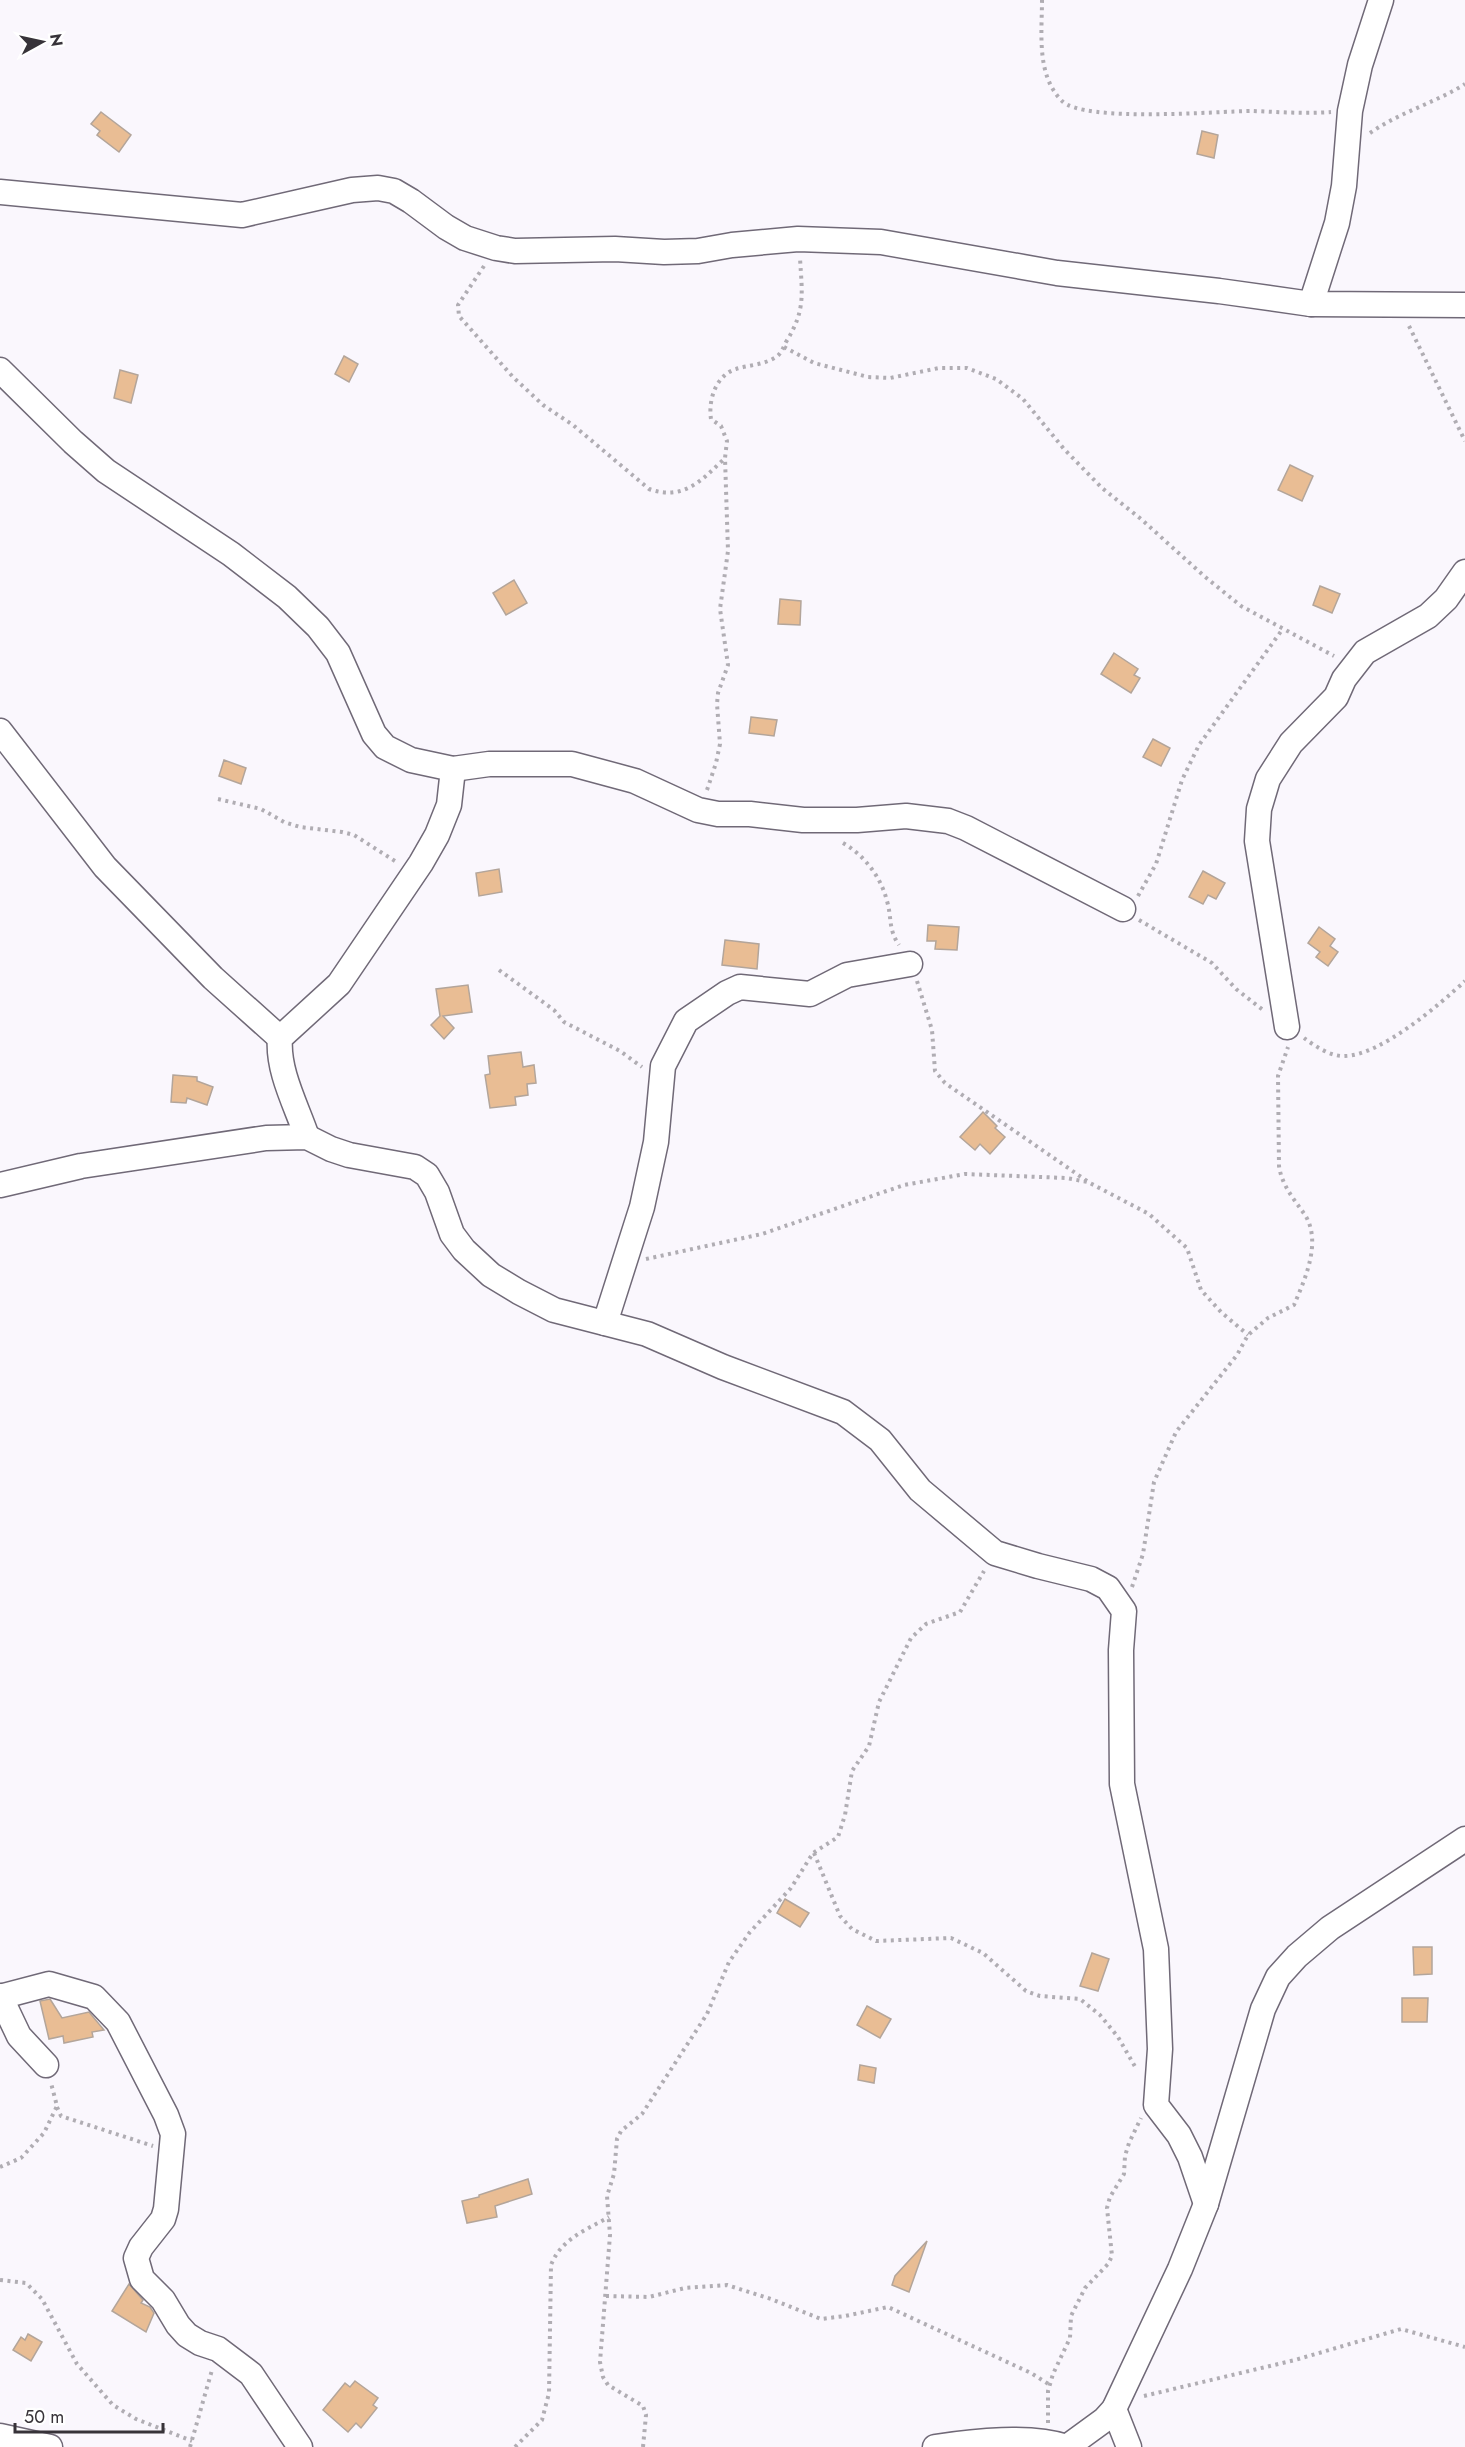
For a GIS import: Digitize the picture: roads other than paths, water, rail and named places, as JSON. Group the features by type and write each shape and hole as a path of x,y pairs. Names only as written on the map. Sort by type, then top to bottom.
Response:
{"street":[{"path":"1311,304 1337,223 1350,111 1360,65 1381,0"},
{"path":"0,192 242,215 352,189 378,188 394,191 465,238 496,248 534,252 615,249 664,252 698,251 732,245 798,239 881,242 1057,273 1311,304 1465,305"},
{"path":"0,370 106,471 231,554 287,597 318,627 338,653 374,734 385,747 411,760 453,769 489,764 572,764 635,781 698,810 718,814 750,814 803,820 857,820 906,816 948,821 966,828 1122,909"},
{"path":"1288,1035 1257,841 1259,809 1268,779 1278,760 1291,743 1336,697 1353,666 1365,652 1428,616 1446,599 1465,572"},
{"path":"0,731 105,867 213,978 280,1038"},
{"path":"308,1137 282,1065 279,1049 280,1038 339,984 414,872 437,835 449,805 453,769"},
{"path":"605,1323 642,1207 656,1142 663,1066 686,1021 727,993 740,987 810,994 847,975 910,964"},
{"path":"0,1185 93,1164 266,1138 308,1137 349,1155 415,1167 427,1175 437,1192 452,1234 464,1250 491,1275 554,1310 647,1334 723,1367 843,1412 880,1440 920,1490 995,1553 1091,1579 1108,1588 1124,1611 1120,1650 1122,1784 1156,1949 1160,2049 1154,2101 1179,2135 1190,2157 1206,2204"},
{"path":"935,2447 969,2442 1062,2445 1104,2420 1116,2405 1180,2269 1206,2204 1263,2009 1278,1977 1297,1956 1330,1928 1465,1839"},
{"path":"46,2065 19,2036 0,1997 49,1984 94,1997 118,2022 148,2077 173,2134 166,2210 136,2258 139,2272 142,2279 163,2300 187,2335 200,2343 218,2349 251,2374 300,2447"},
{"path":"1116,2405 1129,2447"},
{"path":"0,2436 50,2447"}]}
